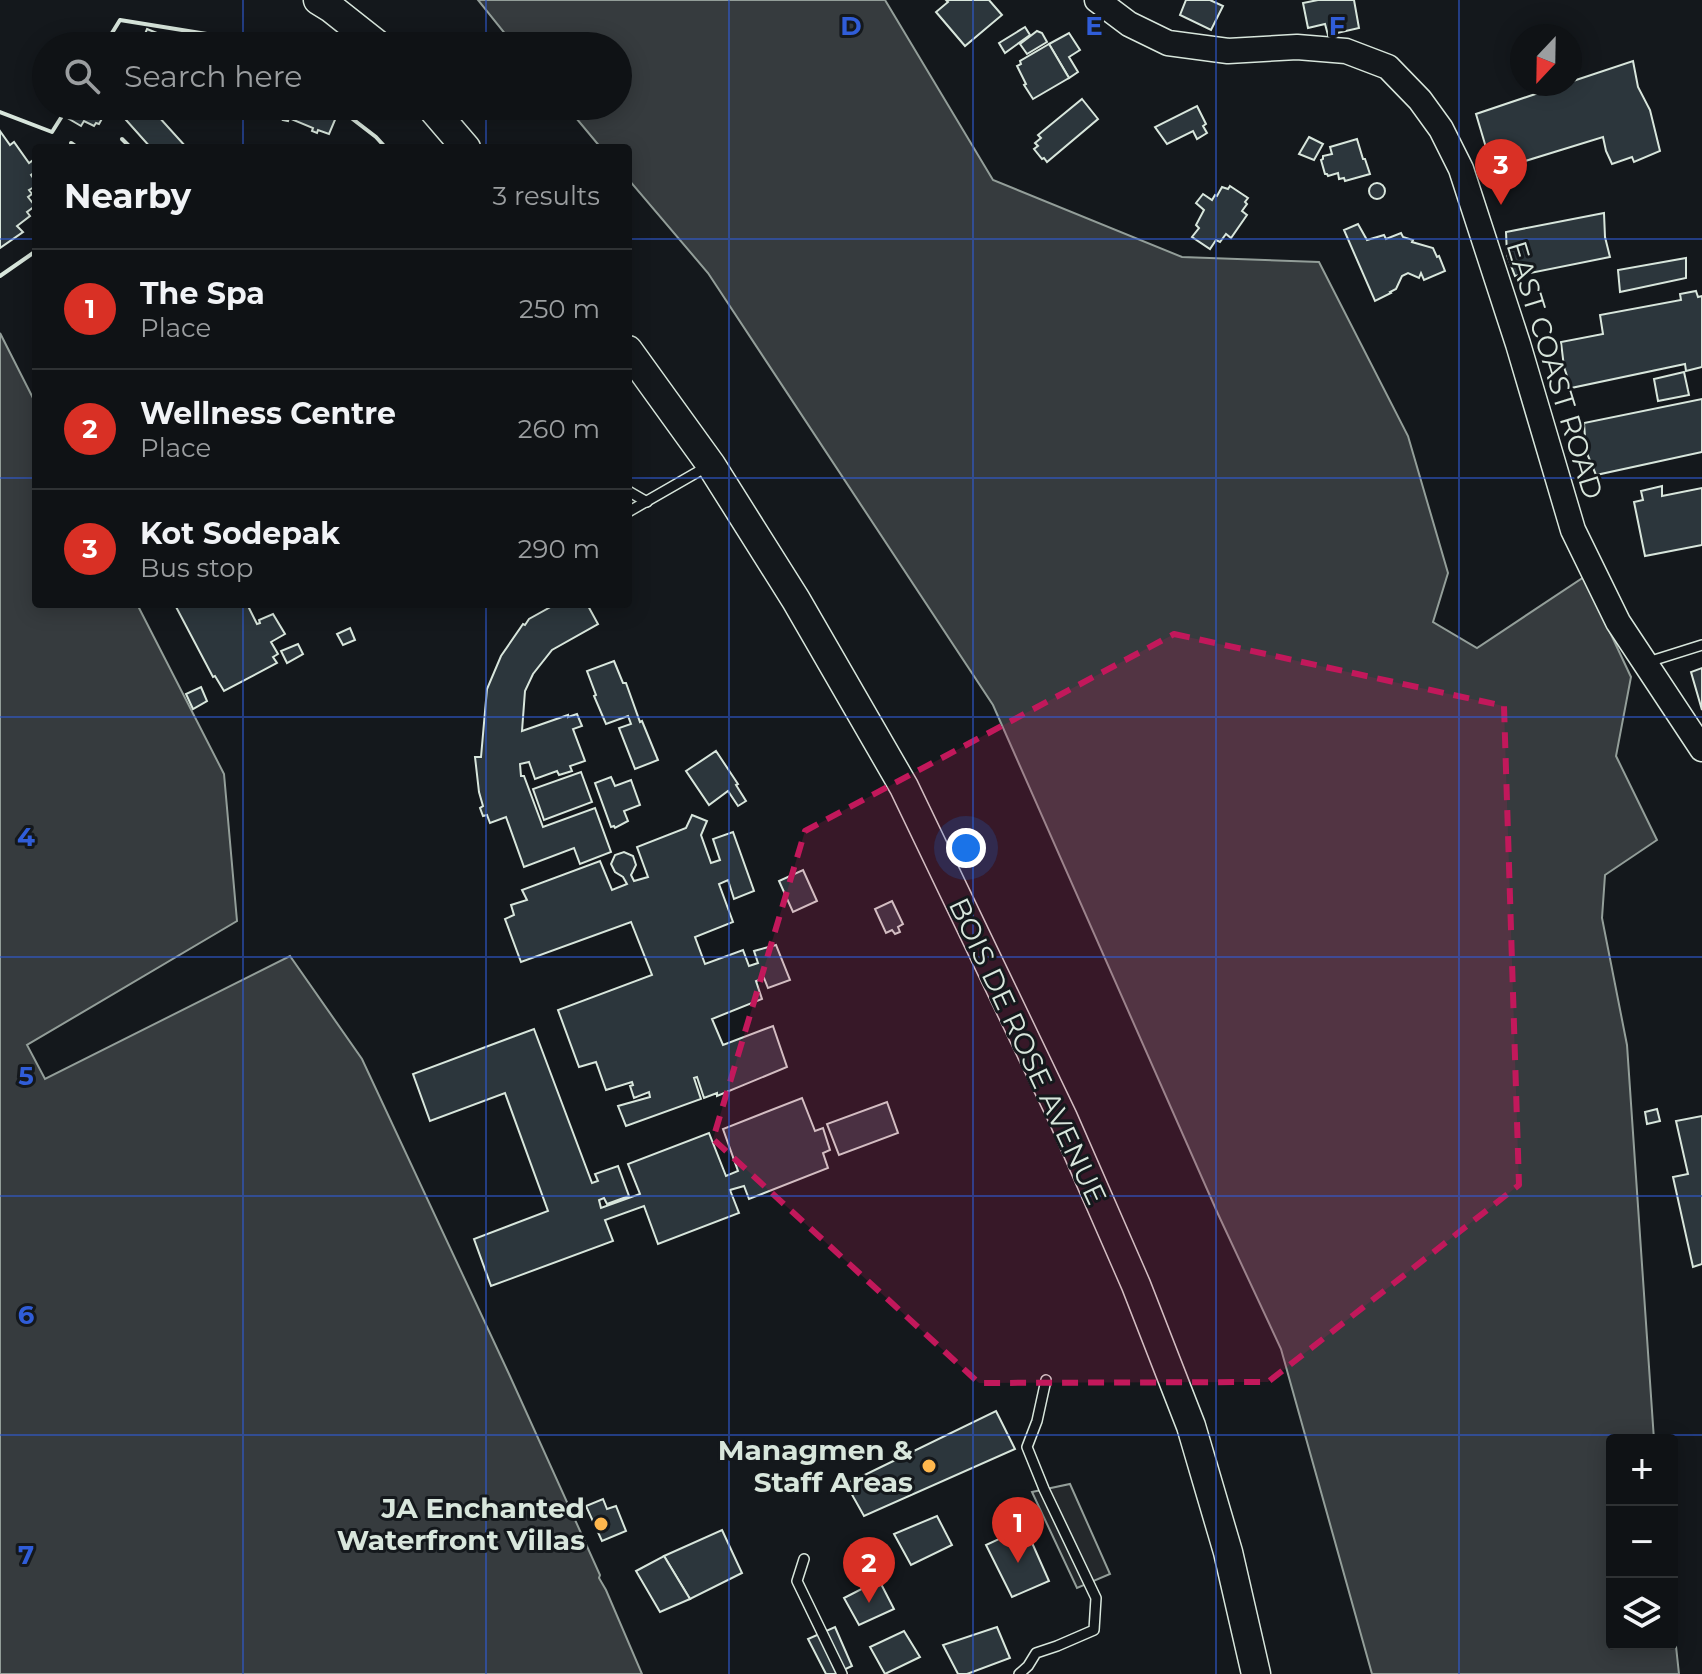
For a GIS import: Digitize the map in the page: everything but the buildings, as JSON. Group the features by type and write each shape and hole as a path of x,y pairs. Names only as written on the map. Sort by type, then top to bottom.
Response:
{"main road":[{"path":"318,0 361,32"},
{"name":"EAST COAST ROAD","path":"1097,0 1129,24 1168,43 1228,51 1297,47 1346,51 1388,67 1420,100 1441,129 1461,169 1518,344 1573,530 1618,622 1702,749"},
{"path":"442,120 463,144"},
{"name":"BOIS DE ROSE AVENUE","path":"632,356 711,465 796,600 904,787 1063,1118 1136,1285 1191,1426 1228,1552 1256,1674"}],"lane":[{"path":"632,510 711,465"},
{"path":"632,493 647,502"},
{"path":"1646,663 1702,645"},
{"path":"1019,1674 1036,1653 1094,1630 1096,1598 1027,1447 1037,1421 1046,1380"},
{"path":"804,1559 797,1581 842,1674"}],"highlighted area":[{"path":"1174,634 1504,706 1519,1185 1268,1382 979,1383 713,1139 805,831"}],"shaded area":[{"path":"478,0 885,0 993,180 1182,257 1319,262 1408,436 1448,573 1433,622 1477,648 1584,577 1631,677 1616,756 1657,840 1605,875 1602,918 1627,1045 1654,1434 1606,1434 1606,1650 1676,1650 1679,1674 1372,1674 1281,1349 993,705 708,273 632,184 632,144 598,144 578,120 632,120 632,32 504,32"},
{"path":"0,333 32,396 32,608 139,608 224,774 237,921 27,1045 45,1079 290,956 362,1059 509,1374 642,1674 0,1674"},
{"path":"1070,1484 1110,1574 1077,1588 1032,1492"}],"wall":[{"path":"113,32 120,20 194,32"},
{"path":"0,112 52,132 60,120"},
{"path":"354,120 382,144"},
{"path":"122,139 127,144"},
{"path":"0,276 32,254"}],"place":[{"name":"Kot Sodepak","path":"1501,205"},
{"name":"Managmen & Staff Areas","path":"929,1466"},
{"name":"JA Enchanted Waterfront Villas","path":"601,1524"},
{"name":"The Spa","path":"1018,1563"},
{"name":"Wellness Centre","path":"869,1603"}]}
